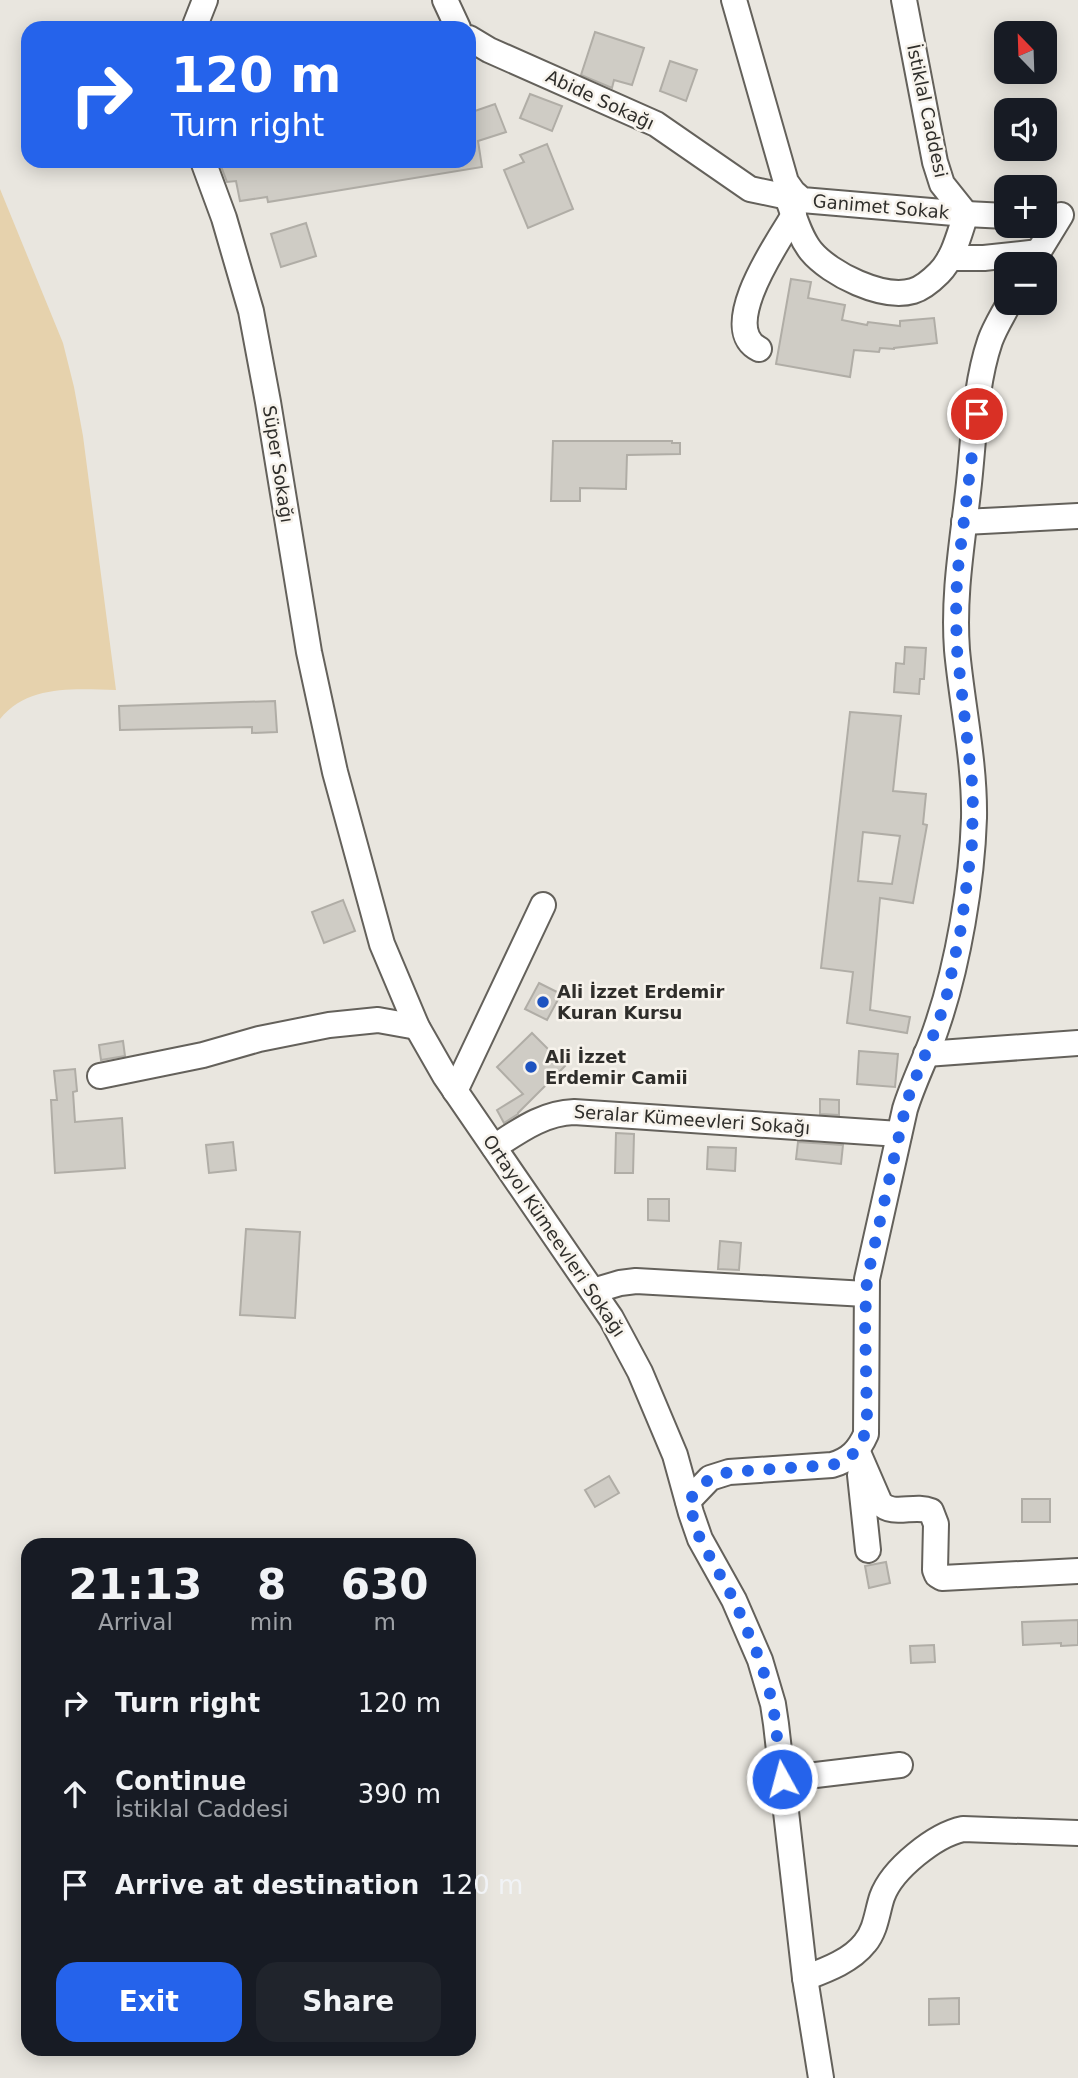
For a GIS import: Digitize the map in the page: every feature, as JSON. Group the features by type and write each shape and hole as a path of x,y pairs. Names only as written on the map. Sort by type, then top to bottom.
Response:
{"street":[{"path":"197,21 205,0"},
{"path":"445,0 456,21"},
{"name":"Ganimet Sokak","path":"734,0 786,182 793,192 795,204 994,216"},
{"name":"İstiklal Caddesi","path":"904,0 935,162 942,184 966,215"},
{"name":"Abide Sokağı","path":"476,41 489,50 656,124 750,189 795,204"},
{"name":"Süper Sokağı","path":"206,168 225,218 251,311 309,652 335,772"},
{"path":"795,204 802,235 825,265 874,289 892,293 912,291 924,286 941,271 950,258 966,215"},
{"path":"759,349 751,345 746,335 750,292 795,204"},
{"path":"1039,252 1065,215"},
{"path":"950,258 994,258"},
{"path":"688,1501 710,1478 729,1472 843,1462 857,1450 866,1434 866,1294 870,1263 911,1089 946,999 961,928 972,844 973,791 957,650 957,577 980,383 991,337 1003,315"},
{"path":"964,522 1078,516"},
{"name":"Ortayol Kümeevleri Sokağı","path":"335,772 382,944 417,1027 455,1091 618,1330 640,1372 676,1455 700,1539 734,1600 760,1660 773,1704 804,1978 821,2078"},
{"path":"455,1091 543,905"},
{"path":"100,1076 329,1025 378,1020 417,1027"},
{"path":"926,1055 1078,1043"},
{"name":"Seralar Kümeevleri Sokağı","path":"494,1147 538,1120 574,1112 899,1134"},
{"path":"593,1290 636,1281 866,1294"},
{"path":"857,1450 868,1550"},
{"path":"857,1450 880,1503 885,1508 892,1510 917,1507 931,1511 936,1524 935,1570 942,1578 1078,1571"},
{"path":"782,1779 900,1765"},
{"path":"804,1978 846,1959 866,1942 890,1881 924,1849 950,1831 963,1829 1078,1833"}],"shaded area":[{"path":"0,189 63,343 74,387 83,436 116,690 69,690 38,694 11,708 0,719"}],"building":[{"path":"595,32 644,48 632,85 614,80 612,88 581,75"},
{"path":"670,61 697,70 686,101 660,91"},
{"path":"530,94 562,106 552,131 520,118"},
{"path":"495,104 506,132 478,141 482,167 476,168 476,111"},
{"path":"547,144 573,209 528,228 504,170 524,162 520,155"},
{"path":"222,168 476,168 268,202 267,197 240,201 236,181 227,182"},
{"path":"306,223 316,256 281,267 271,234"},
{"path":"791,279 811,282 808,298 845,305 842,320 867,325 868,322 900,326 900,321 934,318 937,343 894,349 880,348 879,352 854,350 850,377 776,364"},
{"path":"553,441 672,441 680,443 680,454 627,455 626,489 580,488 580,501 551,501"},
{"path":"905,647 926,648 924,679 920,679 919,694 894,692 896,663 904,664"},
{"path":"275,701 277,732 252,733 252,727 120,730 119,706"},
{"path":"850,712 901,716 893,791 926,794 923,824 927,825 913,903 880,898 870,1010 910,1017 907,1033 847,1023 853,972 821,968","holes":["863,832 900,836 892,884 858,881"]},
{"path":"343,900 355,931 324,943 312,912"},
{"name":"Ali İzzet Erdemir Kuran Kursu","path":"539,983 561,994 547,1020 525,1009"},
{"name":"Ali İzzet Erdemir Camii","path":"532,1033 565,1066 518,1114 504,1123 497,1110 523,1094 497,1067"},
{"path":"123,1041 125,1056 101,1060 99,1045"},
{"path":"859,1051 898,1054 895,1087 857,1084"},
{"path":"75,1069 75,1122 122,1118 125,1168 55,1173 51,1100 57,1100 54,1071"},
{"path":"820,1099 839,1100 839,1115 820,1114"},
{"path":"616,1133 634,1134 633,1173 615,1173"},
{"path":"233,1142 236,1170 209,1173 206,1145"},
{"path":"798,1142 843,1145 841,1164 796,1159"},
{"path":"708,1147 736,1148 735,1171 707,1169"},
{"path":"648,1199 669,1199 669,1221 648,1220"},
{"path":"246,1229 300,1232 295,1318 240,1315"},
{"path":"720,1241 741,1243 739,1270 718,1269"},
{"path":"609,1476 619,1493 595,1507 585,1490"},
{"path":"1022,1499 1050,1499 1050,1522 1022,1522"},
{"path":"886,1562 890,1583 869,1588 865,1566"},
{"path":"1078,1620 1078,1645 1023,1645 1022,1622"},
{"path":"934,1645 935,1662 911,1663 910,1646"},
{"path":"959,1998 959,2024 929,2025 929,1999"}],"place":[{"name":"Ali İzzet Erdemir Kuran Kursu","path":"543,1002"},
{"name":"Ali İzzet Erdemir Camii","path":"531,1067"}],"route":[{"path":"782,1779 773,1704 760,1660 734,1600 700,1539 688,1501 710,1478 729,1472 843,1462 862,1445 866,1434 867,1279 905,1109 946,999 961,928 972,844 973,791 957,650 956,615 960,547 977,414"}]}
